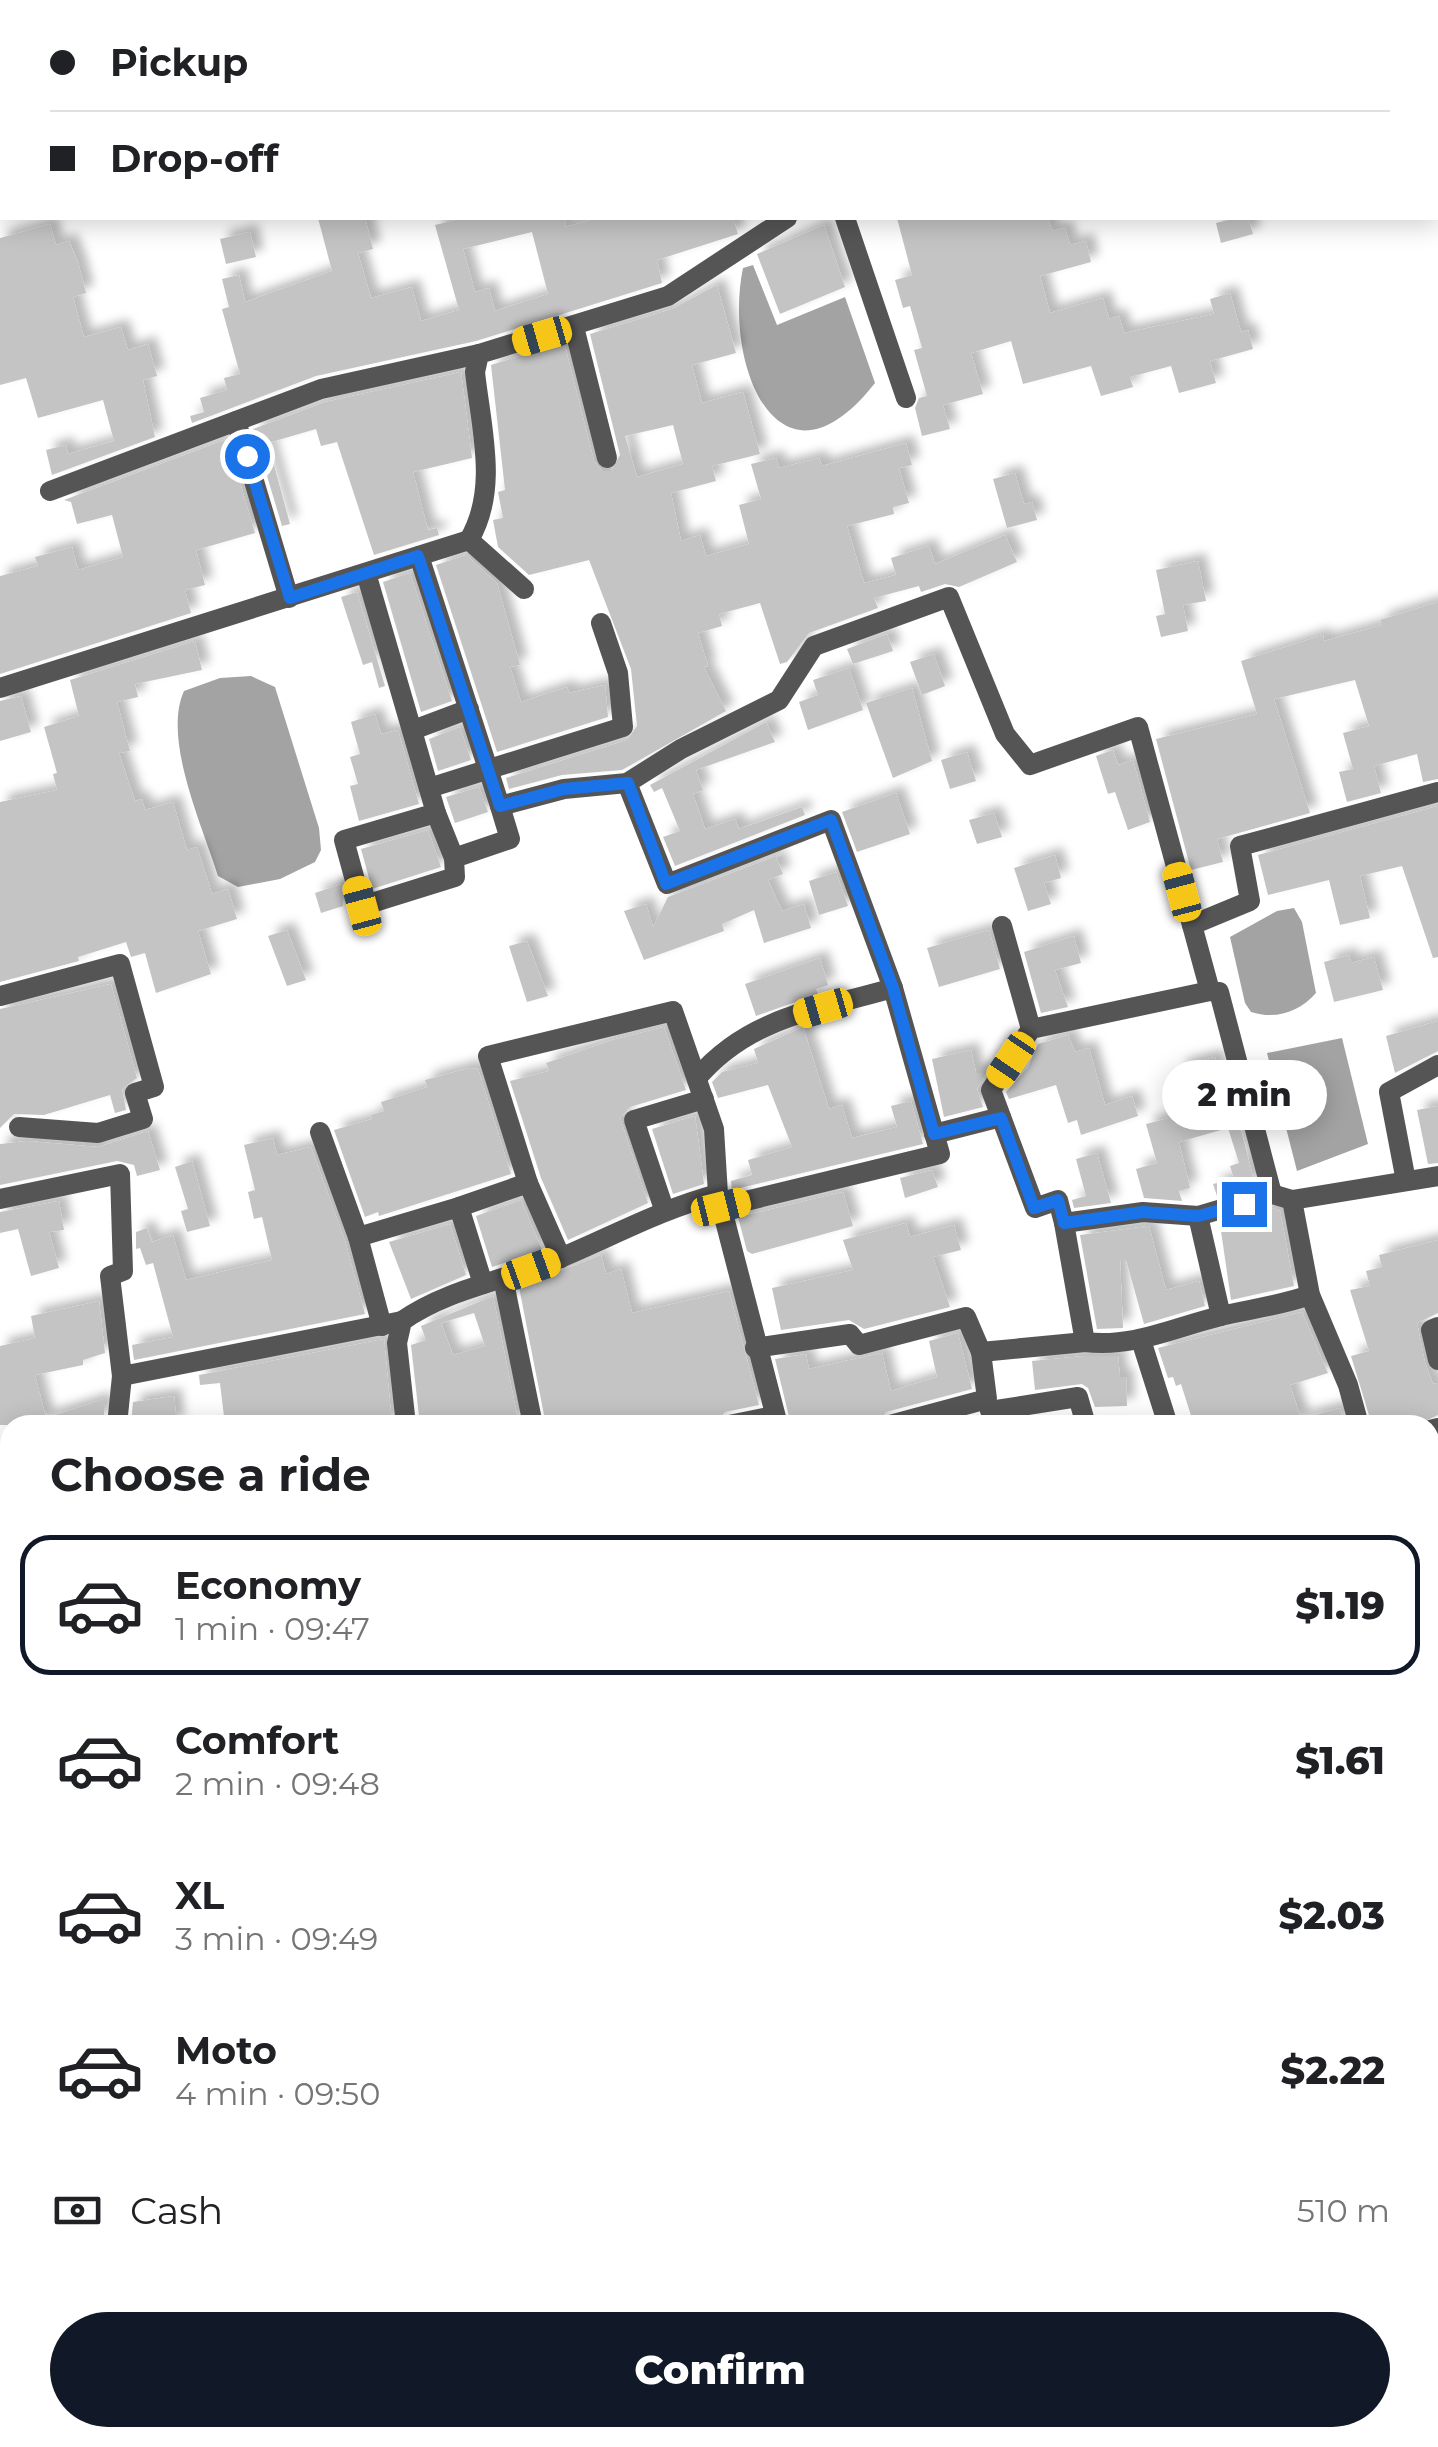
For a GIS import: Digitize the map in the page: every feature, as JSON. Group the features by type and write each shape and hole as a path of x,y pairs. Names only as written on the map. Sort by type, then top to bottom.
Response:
{"street":[{"path":"50,490 322,389 478,354 668,296 785,220"},
{"path":"846,220 906,398"},
{"path":"574,327 608,458"},
{"path":"0,688 470,540 482,518 487,485 475,372 478,354"},
{"path":"236,421 290,598"},
{"path":"470,540 524,589"},
{"path":"418,556 510,838 454,858"},
{"path":"366,573 436,813 454,858 455,877 362,906 344,840 436,813"},
{"path":"500,806 564,789 628,783 682,749 779,700 814,646 949,597 1006,734 1030,765 1138,728 1210,991"},
{"path":"429,788 623,726 618,672 601,623"},
{"path":"413,730 469,709"},
{"path":"122,1376 392,1324 419,1309 560,1258 664,1209 940,1154 893,988 831,820 666,884 628,783"},
{"path":"1192,925 1250,901 1240,846 1438,792"},
{"path":"1002,926 1031,1029"},
{"path":"0,996 120,964 154,1087 135,1093 143,1120 98,1132 18,1128"},
{"path":"697,1078 718,1054 752,1028 893,988"},
{"path":"1085,1342 1058,1200 1034,1208 991,1090 1031,1029 1219,992 1310,1295 1357,1415"},
{"path":"560,1258 528,1183 488,1056 673,1011 714,1128 719,1200 774,1415"},
{"path":"1406,1182 1389,1092 1438,1065"},
{"path":"664,1209 634,1120 704,1099"},
{"path":"934,1134 1001,1118"},
{"path":"320,1132 392,1324 405,1415"},
{"path":"0,1198 120,1174 124,1271 110,1276 122,1376 119,1415"},
{"path":"1064,1223 1143,1212 1198,1216 1282,1197 1438,1176"},
{"path":"358,1237 528,1183"},
{"path":"459,1208 493,1281 530,1415"},
{"path":"1198,1216 1221,1316"},
{"path":"981,1352 1085,1342 1111,1346 1221,1316 1268,1310 1310,1295"},
{"path":"755,1348 850,1334 859,1345 966,1317 981,1352 988,1411"},
{"path":"1438,1327 1431,1330 1438,1360"},
{"path":"1142,1340 1165,1415"},
{"path":"960,1415 1078,1397 1083,1415"}],"shaded area":[{"path":"753,265 777,325 845,297 875,383 841,417 811,430 786,426 766,407 751,379 742,344 739,306 743,268"},
{"path":"251,676 275,687 319,828 321,850 315,862 280,879 238,887 218,876 195,809 181,758 179,711 184,691 220,678"},
{"path":"1294,908 1302,922 1316,993 1286,1013 1251,1012 1245,1003 1230,937 1277,911"},
{"path":"1342,1038 1368,1144 1297,1171 1267,1053"}],"building":[{"path":"319,220 366,220 373,249 358,253 371,298 412,287 421,321 459,310 435,225 456,220 566,220 565,227 591,220 734,220 738,234 657,260 662,283 476,341 316,376 192,423 190,416 204,412 200,398 227,390 224,378 240,374 222,309 229,307 222,279 239,275 245,302 332,271","holes":["532,232 548,294 495,311 489,288 475,292 463,249"]},
{"path":"898,220 1049,220 1052,231 1065,228 1070,245 1086,241 1091,262 1040,276 1050,313 1103,298 1109,319 1119,316 1124,333 1214,314 1210,299 1230,293 1241,332 1248,330 1253,349 1210,361 1216,383 1179,393 1171,366 1130,377 1133,387 1101,396 1091,366 1023,384 1011,341 971,353 983,394 943,405 950,429 922,436 915,408 919,398 927,396 914,350 922,348 910,306 903,308 895,280 912,275"},
{"path":"1249,220 1253,234 1221,243 1216,223"},
{"path":"50,224 56,245 69,241 78,262 86,293 73,297 84,337 121,327 128,350 148,344 157,376 143,380 155,437 52,475 46,450 66,445 68,454 114,441 103,400 38,418 26,378 0,385 0,238"},
{"path":"824,225 845,287 780,314 757,254"},
{"path":"250,232 256,257 226,264 220,239"},
{"path":"717,285 736,353 692,365 702,403 743,392 760,454 712,466 716,481 671,493 681,541 700,535 706,556 749,544 739,505 761,499 751,464 776,458 779,468 819,458 822,466 906,443 912,465 899,468 909,503 893,507 894,514 847,526 864,583 896,575 891,558 929,546 935,564 1005,535 1017,562 959,587 945,584 921,592 919,586 874,598 878,608 809,633 787,662 780,664 760,603 719,614 722,626 698,633 708,666 704,667 726,711 622,770 562,775 509,789 506,778 627,740 637,726 631,669 589,560 529,575 498,547 493,520 503,518 498,492 505,490 491,365 564,342 594,461 602,471 611,471 620,455 590,334 672,309","holes":["673,425 683,464 637,477 625,436"]},
{"path":"461,372 472,458 413,472 428,530 437,528 439,535 374,555 337,442 321,446 316,429 268,443 290,524 282,526 253,429 325,402"},
{"path":"227,439 255,533 196,550 205,585 185,590 191,613 0,674 0,576 38,566 35,557 72,547 78,570 123,557 112,515 77,524 71,502 64,500"},
{"path":"1015,473 1024,504 1032,502 1037,520 1007,528 993,479"},
{"path":"466,555 497,583 520,665 510,667 521,702 567,687 569,693 605,685 608,717 497,752 436,565"},
{"path":"1198,561 1206,601 1183,605 1188,631 1161,637 1156,616 1165,614 1156,570"},
{"path":"410,573 452,701 421,712 383,582"},
{"path":"357,592 385,686 379,688 372,662 363,665 341,597"},
{"path":"1438,602 1438,779 1423,782 1417,754 1374,766 1381,793 1347,802 1339,772 1353,769 1343,733 1369,726 1355,680 1274,699 1310,813 1217,839 1223,862 1191,870 1156,739 1257,714 1241,661 1323,635 1324,641 1382,625 1380,620"},
{"path":"887,634 893,651 853,664 847,649"},
{"path":"195,641 202,670 135,684 138,697 117,702 130,751 119,753 135,801 142,799 145,810 173,802 187,850 197,847 212,894 228,889 237,919 198,931 211,974 156,993 145,953 131,957 126,942 78,957 79,961 0,982 0,802 57,790 53,774 57,773 44,727 79,716 70,680"},
{"path":"934,654 945,686 922,695 910,662"},
{"path":"849,668 863,710 808,730 799,702 818,695 813,680"},
{"path":"912,688 932,761 893,778 866,703"},
{"path":"21,696 31,732 0,741 0,701"},
{"path":"375,714 381,734 398,730 419,804 359,821 350,786 358,784 350,757 360,754 351,722"},
{"path":"766,722 775,742 696,770 703,790 693,794 705,829 735,819 739,829 802,807 805,815 675,866 663,837 680,831 662,788 654,792 650,785"},
{"path":"460,727 471,760 438,771 429,739"},
{"path":"1113,750 1118,765 1133,760 1150,822 1128,830 1115,792 1108,794 1096,756"},
{"path":"967,752 976,781 950,789 941,760"},
{"path":"479,787 488,812 455,823 446,797"},
{"path":"896,793 910,834 857,852 842,812"},
{"path":"1438,806 1438,957 1433,958 1402,866 1360,876 1370,918 1340,925 1329,880 1268,895 1258,855"},
{"path":"994,813 1002,837 977,844 969,820"},
{"path":"428,830 441,867 372,889 361,849"},
{"path":"789,851 776,857 783,874 768,880 782,911 804,904 811,928 764,943 754,910 722,924 724,931 644,960 624,911 646,904 653,927 668,897"},
{"path":"1055,855 1061,878 1044,883 1051,904 1028,911 1014,868"},
{"path":"836,872 848,906 819,915 809,881"},
{"path":"342,884 343,906 321,913 315,893"},
{"path":"287,930 306,980 287,986 268,936"},
{"path":"989,930 1000,969 939,987 927,948"},
{"path":"1074,936 1081,963 1055,970 1068,1007 1041,1013 1024,952"},
{"path":"527,941 548,996 527,1002 509,946"},
{"path":"1349,955 1351,963 1374,957 1383,990 1334,1002 1324,962"},
{"path":"820,958 828,985 816,989 818,994 756,1016 745,984"},
{"path":"111,984 137,1078 122,1089 126,1110 115,1113 110,1095 44,1115 14,1114 0,1128 0,1009"},
{"path":"1438,1021 1438,1051 1395,1073 1386,1036"},
{"path":"664,1027 686,1090 630,1107 620,1118 648,1203 568,1240 541,1178 510,1081 549,1071 546,1063"},
{"path":"803,1027 829,1109 842,1105 852,1138 897,1127 891,1106 911,1101 923,1144 732,1190 731,1181 752,1175 748,1160 792,1147 768,1085 718,1098 712,1082 722,1072 758,1063 754,1049"},
{"path":"1068,1035 1075,1052 1089,1048 1105,1105 1132,1096 1138,1116 1081,1135 1077,1120 1068,1123 1056,1085 1009,1099 1006,1092 1028,1067 1038,1044"},
{"path":"971,1050 976,1073 986,1073 977,1089 983,1107 944,1117 932,1059"},
{"path":"1215,1057 1228,1103 1234,1102 1255,1185 1217,1196 1213,1184 1234,1179 1230,1166 1239,1163 1228,1128 1179,1142 1190,1188 1179,1191 1182,1201 1144,1198 1136,1169 1157,1163 1146,1124 1192,1112 1179,1067"},
{"path":"478,1069 511,1174 365,1217 334,1130 372,1119 371,1115 384,1111 381,1102 427,1087 425,1080"},
{"path":"1438,1106 1438,1163 1428,1164 1417,1110"},
{"path":"695,1116 704,1184 673,1194 652,1129"},
{"path":"148,1131 160,1170 137,1176 134,1165 117,1161 0,1185 0,1144 27,1141 98,1147"},
{"path":"273,1138 277,1155 311,1147 345,1241 365,1314 134,1360 132,1345 173,1337 153,1263 146,1265 140,1248 136,1249 136,1232 147,1228 152,1242 173,1235 186,1280 272,1260 262,1217 254,1219 248,1192 255,1190 244,1145"},
{"path":"1097,1153 1111,1203 1074,1208 1072,1200 1086,1196 1076,1159"},
{"path":"192,1161 210,1226 187,1232 181,1211 188,1209 175,1167"},
{"path":"932,1170 938,1187 905,1198 900,1178"},
{"path":"843,1192 853,1226 752,1254 747,1251 738,1217"},
{"path":"521,1200 542,1250 492,1267 476,1216"},
{"path":"59,1201 64,1230 49,1232 59,1268 31,1276 18,1229 0,1233 0,1212"},
{"path":"1272,1208 1280,1211 1294,1286 1231,1300 1220,1224"},
{"path":"906,1223 910,1237 954,1225 961,1250 933,1257 950,1307 864,1329 849,1320 781,1330 772,1288 853,1270 843,1240"},
{"path":"450,1224 466,1275 411,1299 389,1242"},
{"path":"1149,1226 1166,1290 1199,1281 1205,1306 1144,1324 1126,1260 1120,1260 1123,1328 1097,1329 1080,1235"},
{"path":"1438,1240 1438,1313 1417,1323 1425,1363 1433,1384 1438,1383 1438,1415 1369,1415 1351,1356 1369,1351 1350,1290 1370,1286 1366,1271 1382,1267 1379,1255"},
{"path":"601,1255 606,1274 621,1269 632,1313 729,1291 759,1405 723,1415 544,1415 519,1287"},
{"path":"493,1296 517,1415 419,1415 411,1345 426,1340 421,1326","holes":["474,1313 485,1346 453,1355 441,1323"]},
{"path":"99,1301 105,1353 83,1360 83,1365 35,1375 45,1415 0,1415 0,1346 35,1338 31,1316"},
{"path":"1302,1312 1328,1373 1290,1385 1300,1415 1191,1415 1181,1384 1176,1386 1173,1377 1168,1378 1158,1348"},
{"path":"958,1333 972,1389 884,1415 789,1415 775,1359 806,1354 809,1369 882,1353 891,1391 937,1377 929,1341"},
{"path":"384,1339 391,1415 224,1415 220,1383 200,1385 199,1375"},
{"path":"1118,1356 1120,1377 1126,1377 1127,1406 1095,1407 1088,1388 1082,1384 1035,1390 1032,1361"},
{"path":"174,1396 176,1415 132,1415 133,1402"},
{"path":"104,1399 104,1415 55,1415"},
{"path":"1340,1408 1342,1415 1315,1415"}],"route":[{"path":"247,456 290,598 418,556 500,806 564,789 628,783 666,884 831,820 893,988 934,1134 1001,1118 1034,1208 1058,1200 1064,1223 1143,1212 1198,1216 1244,1204"}]}
